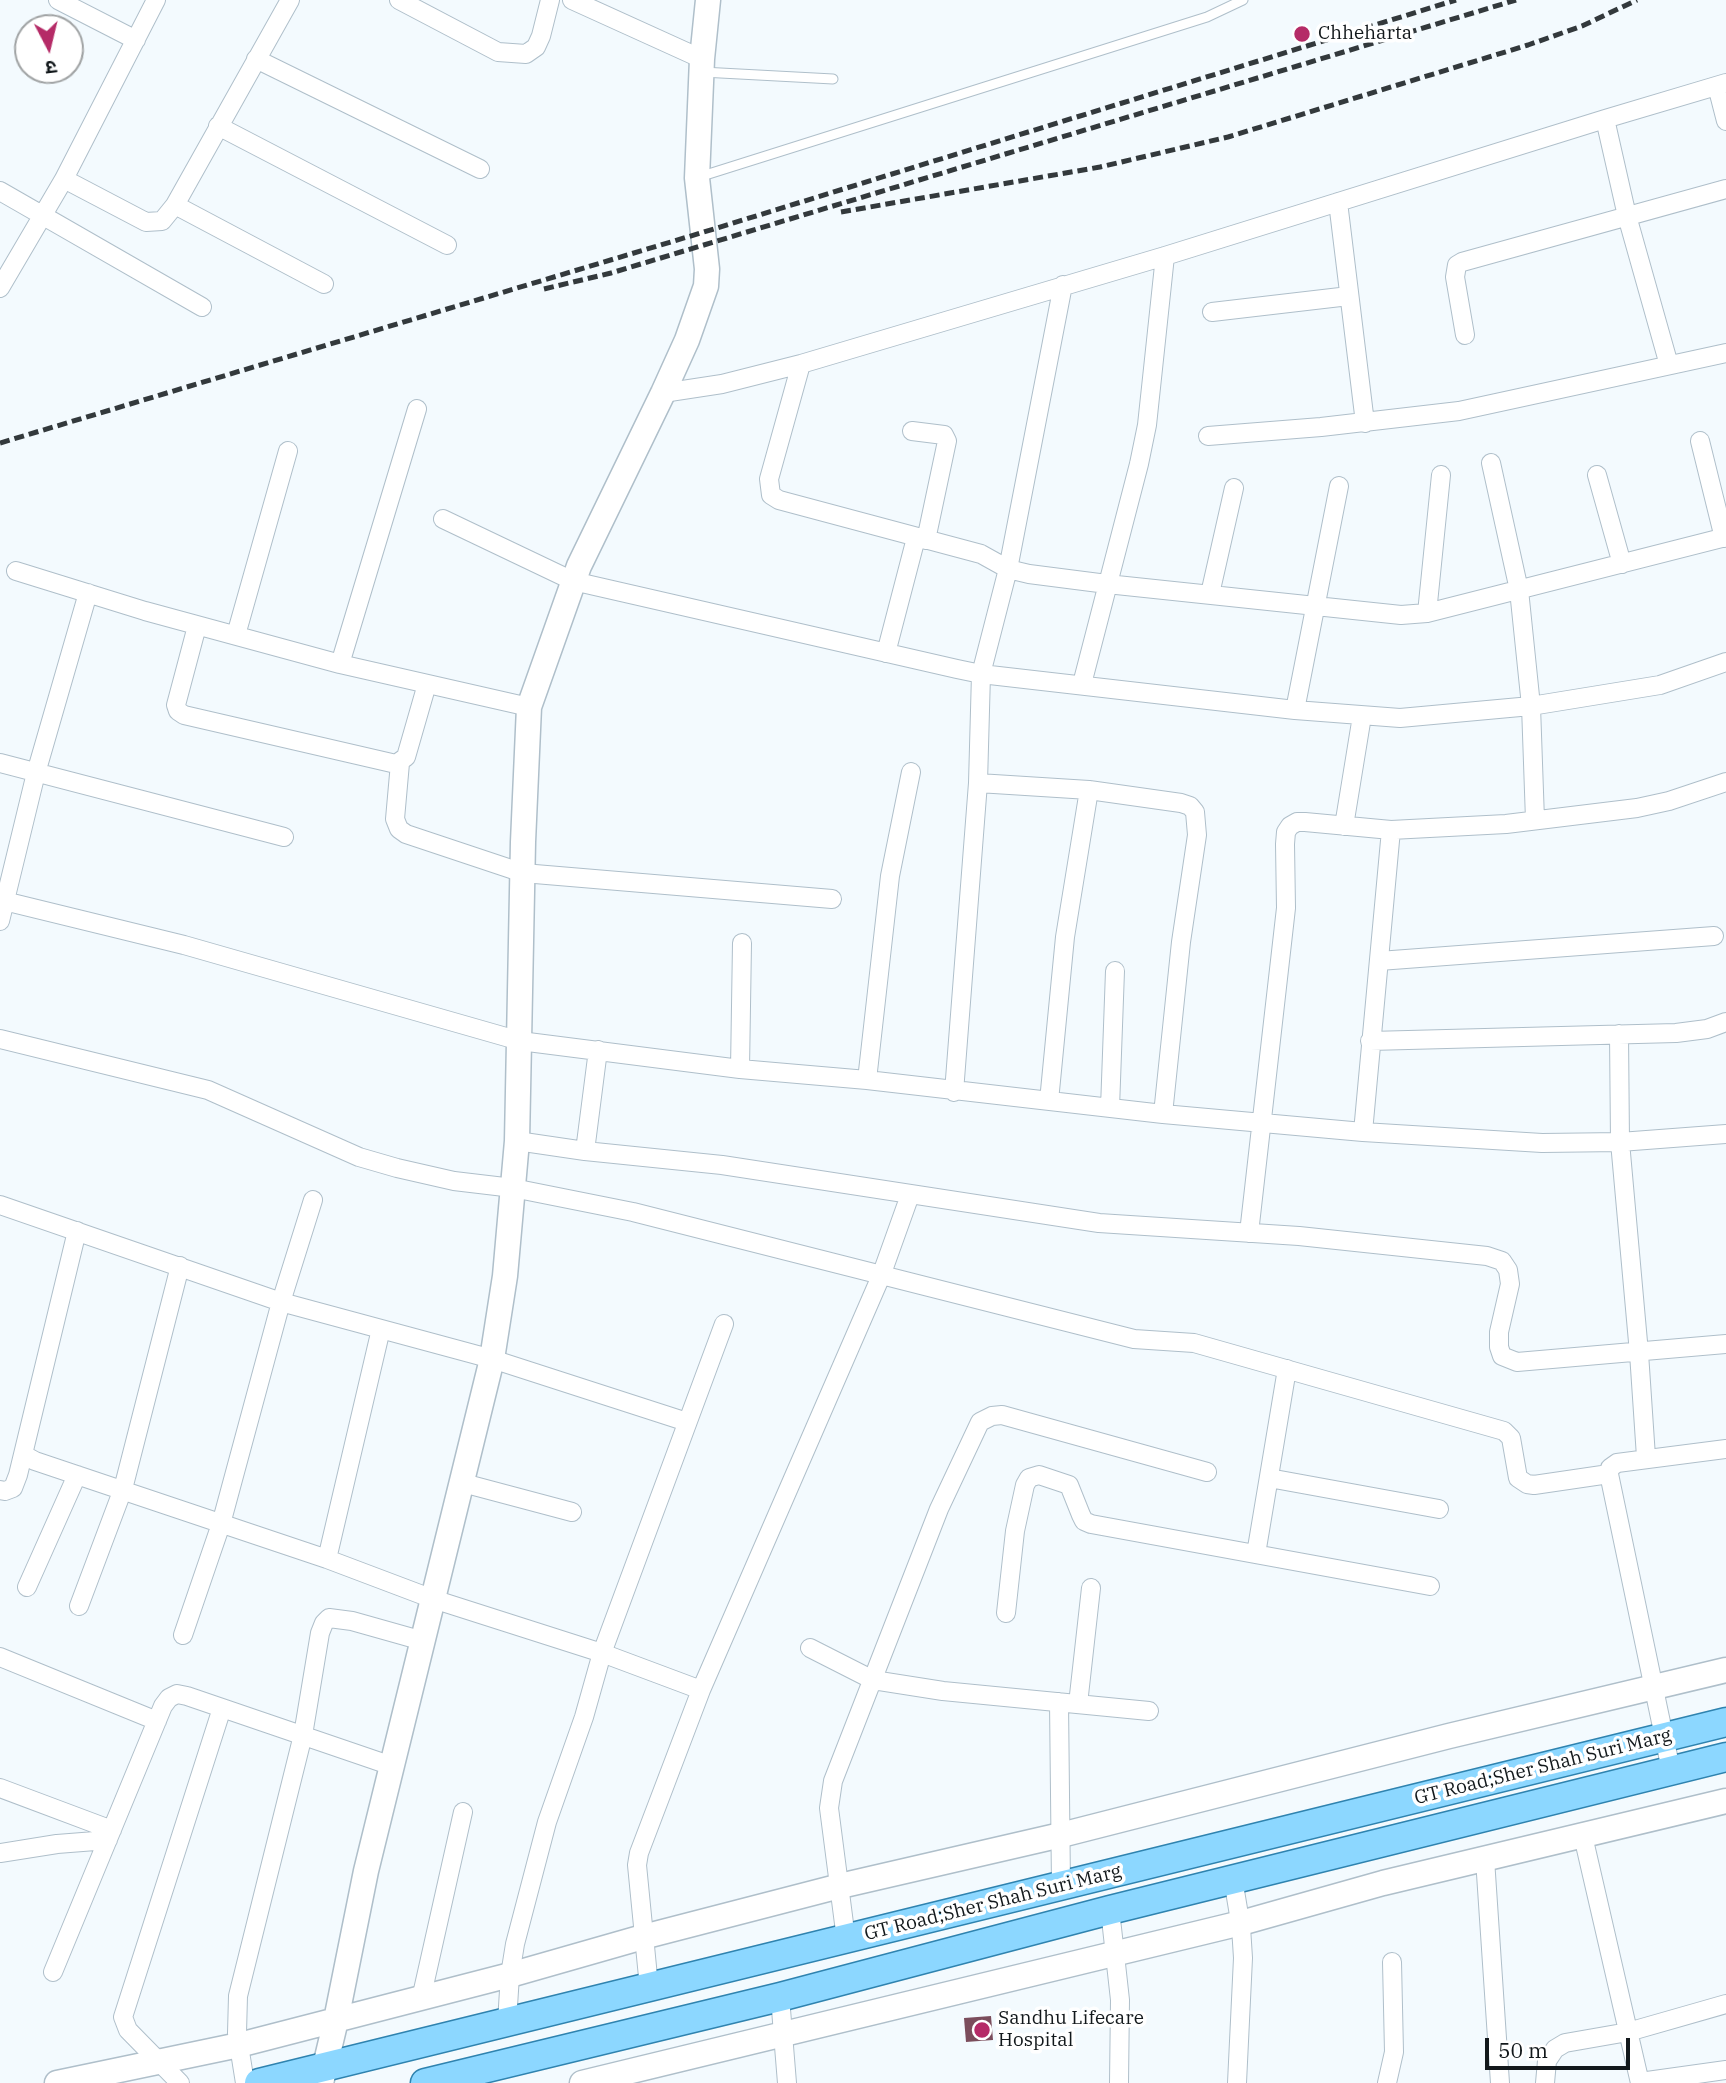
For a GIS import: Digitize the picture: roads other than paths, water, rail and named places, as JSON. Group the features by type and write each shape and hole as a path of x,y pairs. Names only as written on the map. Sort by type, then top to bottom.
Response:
{"main road":[{"path":"323,2075 360,1897 492,1359 505,1276 517,1141 529,707 573,581 687,340 706,286 707,269 697,178 708,0"},
{"path":"57,2083 239,2045 510,1976 643,1937 840,1886 1060,1835 1449,1736 1726,1670"},
{"name":"GT Road;Sher Shah Suri Marg","path":"274,2081 323,2075 507,2022 1726,1722"},
{"name":"GT Road;Sher Shah Suri Marg","path":"425,2083 780,1997 1110,1910 1726,1757"},
{"path":"582,2083 1241,1923 1383,1883 1726,1801"}],"street":[{"path":"58,0 136,40"},
{"path":"0,288 64,179 156,0"},
{"path":"64,179 146,222 162,222 175,205 290,0"},
{"path":"399,0 498,52 526,54 536,47 541,36 550,0"},
{"path":"572,0 702,66"},
{"path":"256,59 480,169"},
{"path":"663,393 722,384 801,364 1165,256 1721,84 1726,121"},
{"path":"1605,118 1627,215 1669,365"},
{"path":"218,125 447,245"},
{"path":"1465,335 1455,277 1457,265 1462,261 1726,189"},
{"path":"0,191 202,307"},
{"path":"1338,202 1365,423"},
{"path":"175,205 324,285"},
{"path":"1082,684 1147,425 1165,256"},
{"path":"954,1092 978,783 982,674 1008,569 1063,285"},
{"path":"1212,313 1349,296"},
{"path":"1208,436 1365,423 1459,411 1726,353"},
{"path":"801,364 769,479 771,495 779,500 981,554 1008,569 1107,584 1382,614 1427,613 1725,537 1700,441"},
{"path":"340,664 417,409"},
{"path":"886,653 921,539 947,441 944,435 912,431"},
{"path":"236,635 288,451"},
{"path":"1490,464 1519,590 1531,706 1535,820"},
{"path":"1427,613 1441,475"},
{"path":"1597,475 1622,564"},
{"path":"1295,710 1339,486"},
{"path":"1210,594 1234,488"},
{"path":"443,519 573,581 886,653 982,674 1295,710 1362,716 1434,716 1531,706 1648,688 1726,662"},
{"path":"16,571 197,626 340,664 529,707"},
{"path":"0,921 2,901 36,773 88,593"},
{"path":"197,626 176,705 178,711 184,715 391,764 400,763 406,757 427,684"},
{"path":"1344,826 1362,716"},
{"path":"0,763 284,837"},
{"path":"400,763 395,819 399,829 406,834 523,873 832,899"},
{"path":"867,1080 890,876 911,772"},
{"path":"1249,1233 1286,908 1286,832 1290,825 1297,822 1391,830 1447,829 1637,808 1669,801 1726,782"},
{"path":"978,783 1089,790 1190,806 1197,821 1163,1114"},
{"path":"1049,1101 1065,937 1089,790"},
{"path":"1363,1132 1391,830"},
{"path":"2,901 184,945 520,1041 740,1069 867,1080 1163,1114 1363,1132 1518,1142 1620,1142 1726,1134"},
{"path":"1379,961 1714,936"},
{"path":"740,1069 742,943"},
{"path":"1110,1108 1115,971"},
{"path":"1370,1041 1693,1032 1726,1022"},
{"path":"1619,1034 1620,1142 1646,1457"},
{"path":"0,1039 208,1090 359,1157 397,1168 454,1181 513,1188 633,1212 1134,1339 1194,1343 1504,1431 1511,1438 1518,1478 1534,1485 1609,1474"},
{"path":"585,1151 598,1050"},
{"path":"517,1141 722,1165 1099,1223 1299,1236 1454,1252 1502,1261 1508,1270 1510,1284 1499,1332 1499,1347 1502,1356 1517,1362 1726,1344"},
{"path":"649,1987 637,1865 639,1853 701,1690 881,1276 910,1195"},
{"path":"183,1635 221,1524 281,1302 313,1200"},
{"path":"0,1205 281,1302 492,1359 687,1422"},
{"path":"0,1490 13,1488 24,1455 77,1231"},
{"path":"79,1605 123,1489 180,1266"},
{"path":"507,2022 515,1944 547,1822 584,1717 602,1653 724,1324"},
{"path":"327,1559 381,1329"},
{"path":"1256,1554 1287,1369"},
{"path":"846,1939 829,1796 939,1509 977,1427 984,1418 1002,1415 1207,1472"},
{"path":"1671,1770 1609,1474 1610,1468 1616,1462 1726,1448"},
{"path":"24,1455 35,1461 327,1559 433,1599 602,1653 701,1690"},
{"path":"27,1587 76,1475"},
{"path":"1006,1613 1015,1531 1025,1485 1033,1475 1069,1485 1084,1521 1091,1524 1430,1586"},
{"path":"1269,1478 1439,1508"},
{"path":"463,1483 572,1512"},
{"path":"1078,1704 1091,1588"},
{"path":"245,2083 236,2017 239,1996 303,1735 324,1622 329,1618 352,1621 423,1641"},
{"path":"810,1648 873,1680 943,1691 1149,1711"},
{"path":"0,1657 157,1721"},
{"path":"53,1972 169,1698 177,1695 222,1708 392,1766"},
{"path":"1059,1702 1061,1885"},
{"path":"180,2083 128,2029 123,2017 222,1708"},
{"path":"0,1788 110,1835"},
{"path":"421,1999 463,1812"},
{"path":"0,1853 110,1835"},
{"path":"1583,1836 1640,2082 1726,2070"},
{"path":"1485,1859 1500,2083"},
{"path":"1233,1879 1241,1923 1243,1958 1237,2083"},
{"path":"1110,1910 1120,2000 1119,2083"},
{"path":"1387,2083 1394,2052 1392,1962"},
{"path":"780,1997 787,2083"},
{"path":"1545,2083 1547,2061 1555,2049 1574,2040 1628,2032 1726,2004"}],"lane":[{"path":"697,178 1207,17 1243,0"},
{"path":"702,66 832,79"}],"railway":[{"path":"0,443 704,232 1456,0"},
{"path":"544,289 611,273 1516,0"},
{"path":"841,212 1100,167 1228,137 1528,45 1582,26 1637,0"}],"place":[{"name":"Chheharta","path":"1302,34"},
{"name":"Sandhu Lifecare Hospital","path":"982,2030"}]}
